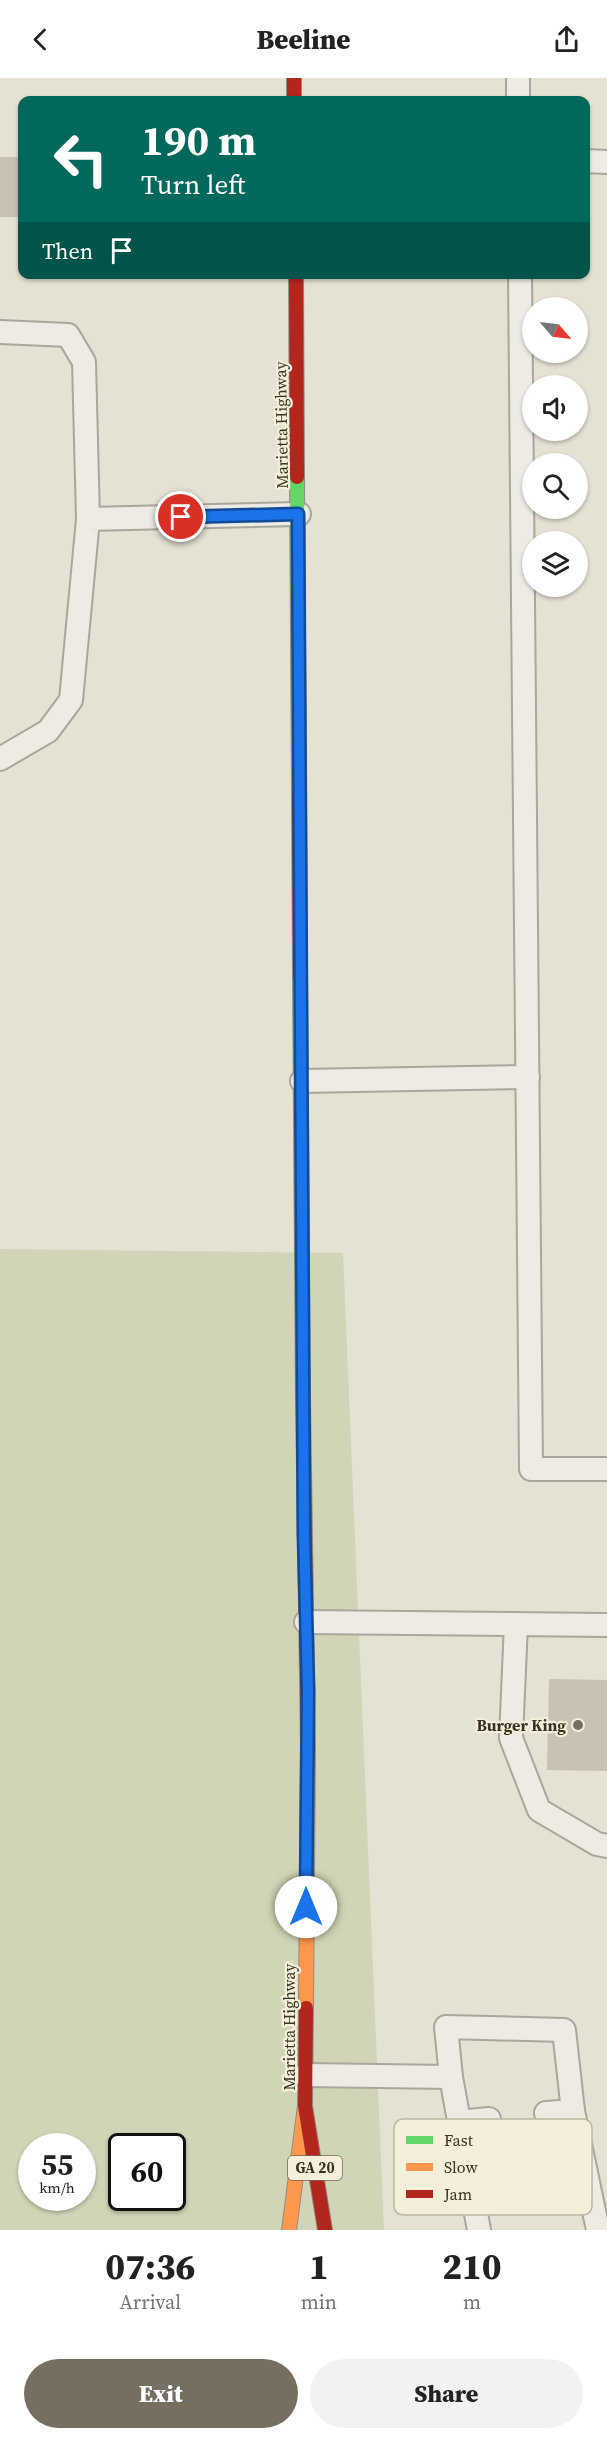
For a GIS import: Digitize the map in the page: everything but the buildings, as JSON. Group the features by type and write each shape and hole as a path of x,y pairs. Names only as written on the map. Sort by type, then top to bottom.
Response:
{"main road":[{"path":"294,78 294,96"},
{"name":"Marietta Highway","path":"296,279 306,1622 305,2106 325,2230"},
{"name":"GA 20","path":"289,2230 305,2106"}],"lane":[{"path":"518,78 518,96"},
{"path":"590,161 607,162"},
{"path":"520,279 531,1469 607,1469"},
{"path":"0,333 68,335 84,362 88,519 71,700 48,731 0,759"},
{"path":"88,519 298,514"},
{"path":"302,1081 528,1077"},
{"path":"306,1622 607,1625"},
{"path":"516,1624 511,1738 540,1810 597,1844 607,1845"},
{"path":"458,2119 446,2027 564,2030 575,2119"},
{"path":"305,2075 451,2077"},
{"path":"546,2113 573,2111"},
{"path":"592,2202 598,2230"},
{"path":"477,2215 479,2230"}],"green space":[{"path":"0,1249 343,1253 384,2230 0,2230"}],"traffic: fast":[{"path":"297,477 299,795"},
{"path":"300,976 303,1400"}],"traffic: slow":[{"path":"306,2008 308,1747"},
{"path":"289,2230 305,2106"}],"traffic: jam":[{"path":"294,78 294,96"},
{"path":"296,279 297,477"},
{"path":"299,795 300,976"},
{"path":"303,1400 308,1747"},
{"path":"306,2008 305,2106 325,2230"}],"place":[{"name":"Burger King","path":"578,1725"}],"route":[{"path":"181,517 298,514 304,1534 308,1691 306,1907"}]}
